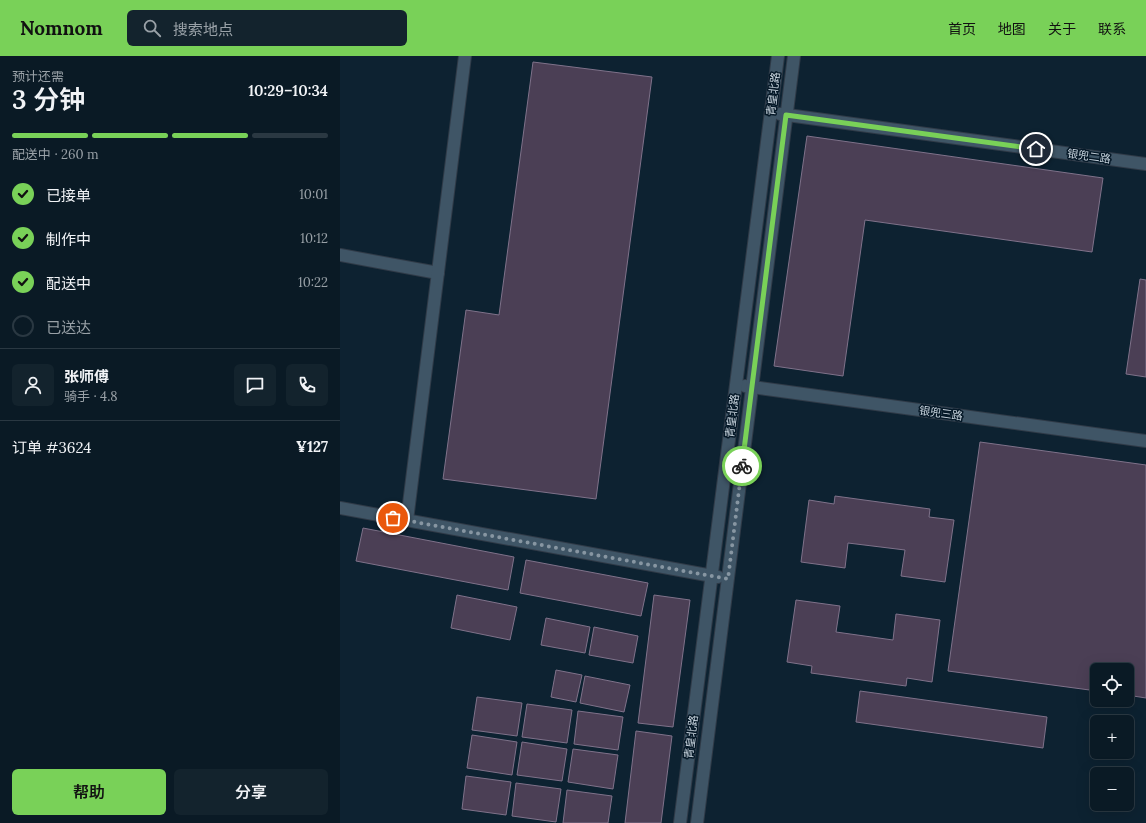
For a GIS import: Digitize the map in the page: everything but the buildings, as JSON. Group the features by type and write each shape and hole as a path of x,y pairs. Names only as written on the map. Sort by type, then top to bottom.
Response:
{"street":[{"path":"407,520 465,56"},
{"name":"青皇北路","path":"680,823 778,56"},
{"name":"青皇北路","path":"697,823 794,56"},
{"name":"银兜二路","path":"771,113 1146,164"},
{"path":"340,255 438,273"},
{"name":"银兜三路","path":"736,385 1146,441"},
{"path":"340,508 728,579"}],"way so far":[{"path":"393,518 728,579 742,466"}],"route":[{"path":"742,466 786,115 1036,149"}]}
